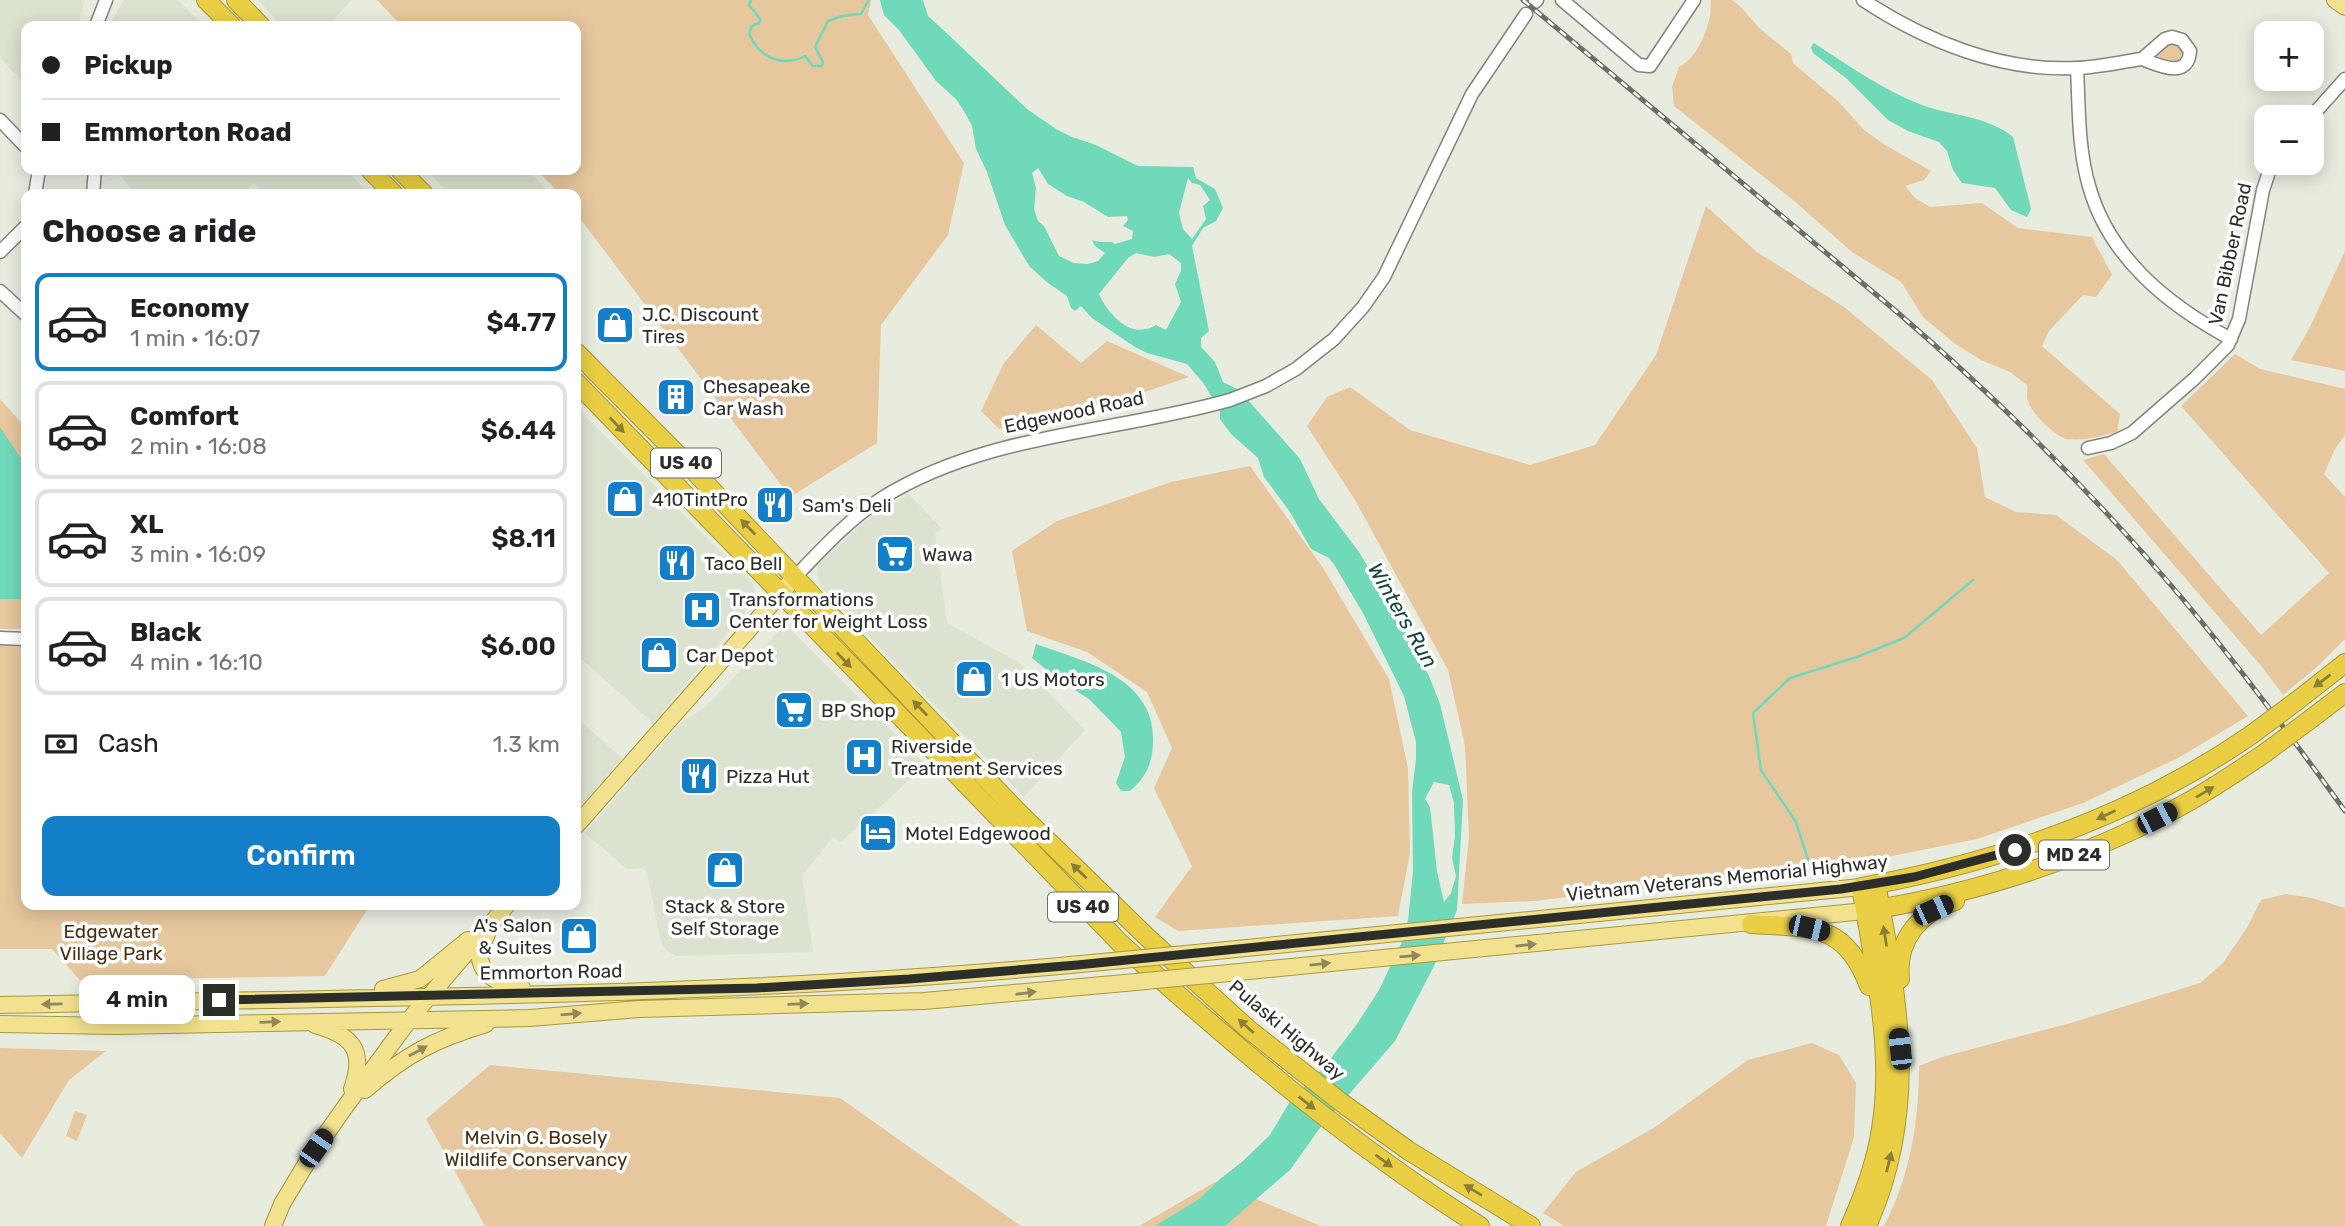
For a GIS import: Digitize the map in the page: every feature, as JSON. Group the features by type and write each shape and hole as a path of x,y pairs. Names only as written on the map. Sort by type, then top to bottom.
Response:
{"highway":[{"path":"206,0 227,21"},
{"path":"236,0 256,21"},
{"path":"375,175 389,189"},
{"path":"404,175 416,189"},
{"name":"Pulaski Highway","path":"581,357 1028,821 1149,939 1247,1028 1342,1103 1409,1151 1531,1226"},
{"name":"US 40","path":"581,387 1121,944 1191,1008 1285,1086 1391,1166 1480,1226"},
{"name":"Vietnam Veterans Memorial Highway","path":"1869,886 1987,859 2099,819 2199,768 2250,735 2345,663"},
{"name":"MD 24","path":"1873,910 2000,880 2078,853 2136,828 2187,802 2265,753 2345,693"},
{"path":"1867,1226 1883,1186 1895,1138 1900,1092 1903,1005 1900,956 1911,930 1933,910 2000,880"},
{"path":"1869,886 1900,1049"},
{"path":"1850,1226 1867,1182 1881,1129 1885,1076 1873,910"},
{"path":"1751,924 1809,928 1825,932 1848,946 1857,958 1880,1014"}],"main road":[{"path":"2335,0 2345,7"},
{"name":"Edgewood Road","path":"581,820 795,577"},
{"name":"Vietnam Veterans Memorial Highway","path":"1102,962 1869,886"},
{"path":"273,1226 312,1154 345,1107 409,1020 503,910"},
{"name":"MD 24","path":"1751,924 1873,910"},
{"name":"Emmorton Road","path":"0,1024 115,1026 530,1017 639,1009 924,1001 1751,924"},
{"path":"490,925 479,952 487,974 499,983 540,993"},
{"path":"341,998 415,982 433,971 457,947 490,925"},
{"name":"Emmorton Road","path":"0,1005 799,985 909,979 1102,962"},
{"path":"345,1107 404,1058 435,1041 490,1023 530,1017"},
{"path":"300,1021 332,1030 348,1038 353,1044 357,1053 358,1073 345,1107"}],"street":[{"path":"98,21 106,0"},
{"path":"1562,0 1639,65 1650,66 1694,0"},
{"path":"1863,0 1915,31 1949,46 1994,59 2029,66 2077,68 2142,59"},
{"name":"Edgewood Road","path":"795,577 840,532 880,500 907,483 950,464 1002,448 1215,404 1244,395 1296,369 1334,339 1372,296 1472,93 1526,14"},
{"path":"2077,68 2080,130 2088,184 2097,209 2112,237 2143,277 2159,292 2191,317 2231,339"},
{"path":"2322,105 2345,79"},
{"path":"0,120 21,142"},
{"name":"Van Bibber Road","path":"2088,448 2111,443 2138,428 2204,370 2231,339 2239,319 2268,175"},
{"path":"0,251 21,231"},
{"path":"0,291 21,310"},
{"path":"0,638 21,639"}],"shaded area":[{"path":"0,0 85,0 79,21 21,21 21,80 0,58"},
{"path":"124,0 178,0 199,21 112,21"},
{"path":"258,0 352,0 332,21 277,21"},
{"path":"880,0 923,0 928,16 1027,109 1056,129 1138,166 1193,167 1196,178 1215,189 1223,208 1216,221 1203,228 1192,246 1209,331 1201,338 1201,347 1215,362 1223,382 1239,390 1300,459 1319,499 1359,552 1398,617 1429,676 1440,704 1463,800 1457,910 1434,966 1395,1041 1320,1128 1290,1170 1225,1226 1155,1226 1199,1199 1270,1135 1289,1103 1324,1067 1357,1024 1379,990 1401,944 1408,920 1413,872 1412,792 1416,759 1416,742 1404,696 1363,613 1335,566 1329,558 1311,549 1290,512 1264,477 1258,458 1231,434 1220,419 1220,411 1204,384 1187,364 1147,353 1092,318 1081,306 1075,311 1071,308 1067,296 1030,267 1005,225 976,149 972,126 965,113 884,15","holes":["1038,168 1048,184 1108,217 1127,216 1128,220 1123,226 1133,231 1132,239 1115,244 1092,240 1095,246 1105,253 1098,261 1088,264 1074,263 1059,256 1044,226 1038,221 1034,209 1036,188 1032,173","1188,178 1192,183 1200,185 1210,200 1203,206 1206,219 1192,239 1183,229 1179,213","1136,253 1154,257 1169,254 1181,263 1181,271 1175,284 1181,302 1166,330 1156,325 1138,330 1130,328 1117,319 1102,300 1099,294 1128,258","1434,782 1449,785 1454,803 1455,836 1452,858 1456,876 1451,893 1444,902 1437,871 1430,807 1425,799"]},
{"path":"1814,43 1908,99 1933,109 1981,121 2013,137 2031,209 2027,217 2011,210 1995,188 1962,183 1953,170 1947,151 1939,142 1908,131 1888,120 1846,78 1813,53 1811,47"},
{"path":"120,175 351,175 364,189 261,189 254,183 247,189 132,189"},
{"path":"431,175 533,175 546,189 445,189"},
{"path":"581,412 753,584 757,598 653,723 581,658"},
{"path":"0,427 21,458 21,599 0,599"},
{"path":"909,494 942,529 935,534 947,623 1020,663 1085,730 1024,797 821,587 817,577 818,565 864,522"},
{"path":"790,629 926,765 841,842 833,837 802,876 813,952 676,956 661,943 647,872 642,868 627,869 585,833 682,722 704,708 779,631"},
{"path":"1036,644 1096,666 1115,676 1131,688 1143,703 1151,721 1152,752 1147,771 1130,791 1121,791 1116,783 1125,757 1121,732 1089,699 1032,658"},
{"path":"581,721 622,758 581,805"}],"green space":[{"path":"377,0 871,0 868,15 964,163 948,235 881,325 877,443 790,497 581,220 581,189 555,189 542,175 581,175 581,21 397,21"},
{"path":"1711,0 1732,0 1759,28 1791,54 1793,63 1839,102 1864,130 1931,171 1924,180 1905,186 1915,198 1930,207 1982,203 2018,228 2092,237 2112,275 2096,297 2083,295 2049,331 2042,346 2120,414 2117,432 2080,439 2067,439 2057,434 2030,406 2027,385 2010,372 1981,360 1954,343 1923,317 1901,282 1852,252 1793,200 1674,106 1672,87 1679,67 1695,52 1703,38 1710,16"},
{"path":"2169,44 2177,45 2182,51 2180,59 2172,64 2156,56"},
{"path":"1706,206 1757,252 1844,307 1932,380 1977,448 1985,497 2016,512 2056,515 2117,560 2248,716 2180,757 2083,803 1977,839 1867,861 1740,880 1534,901 1462,904 1469,837 1465,746 1448,670 1355,500 1307,426 1327,397 1350,387 1410,430 1530,465 1595,445 1656,355"},
{"path":"2345,251 2345,371 2291,360 2310,327"},
{"path":"1036,325 1081,363 1107,341 1189,377 1133,396 999,429 981,411 1004,363"},
{"path":"2235,354 2260,369 2345,389 2345,435 2335,449 2324,474 2345,497 2345,639 2283,695 2262,667 2083,460 2104,454 2261,635 2329,573 2181,406"},
{"path":"0,399 21,422 21,629 0,629"},
{"path":"1250,466 1323,568 1389,679 1408,768 1410,853 1398,916 1178,931 1155,917 1192,866 1154,788 1172,748 1147,692 1087,652 1027,631 1012,551 1057,521 1171,482"},
{"name":"Edgewater Village Park","path":"21,645 21,910 367,910 325,976 80,980 52,949 0,949 0,646"},
{"path":"2286,894 2312,898 2345,908 2345,1226 1884,1226 1900,1188 1911,1148 1919,1066 1942,1057 2074,1022 2200,983 2223,963 2248,926 2261,900"},
{"path":"1812,1043 1839,1055 1856,1083 1854,1137 1826,1226 1564,1226 1543,1213 1576,1172 1655,1127 1748,1060"},
{"path":"0,1048 106,1051 69,1080 22,1158 0,1133"},
{"name":"Melvin G. Bosely Wildlife Conservancy","path":"490,1065 840,1098 1021,1226 485,1226 426,1119"},
{"path":"75,1111 87,1115 77,1141 66,1136"},
{"path":"1215,1182 1321,1226 1139,1226"}],"waterway":[{"path":"751,0 749,5 761,20 752,26 749,33 758,48 780,60 788,61 805,56 813,66 822,66 823,62 815,47 828,21 861,14 869,0"},
{"path":"1808,860 1796,822 1761,770 1753,713 1790,678 1857,657 1904,638 1973,580"}],"railway":[{"path":"1523,0 1897,312 2045,449 2181,597 2285,729 2345,811"}],"place":[{"name":"J.C. Discount Tires","path":"615,325"},
{"name":"Chesapeake Car Wash","path":"676,397"},
{"name":"410TintPro","path":"625,499"},
{"name":"Sam's Deli","path":"775,505"},
{"name":"Wawa","path":"895,554"},
{"name":"Taco Bell","path":"677,563"},
{"name":"Transformations Center for Weight Loss","path":"702,610"},
{"name":"Car Depot","path":"659,655"},
{"name":"1 US Motors","path":"974,679"},
{"name":"BP Shop","path":"794,710"},
{"name":"Riverside Treatment Services","path":"864,757"},
{"name":"Pizza Hut","path":"699,776"},
{"name":"Motel Edgewood","path":"878,833"},
{"name":"Stack & Store Self Storage","path":"725,870"},
{"name":"A's Salon & Suites","path":"579,936"}],"route":[{"path":"219,1000 757,988 1027,970 1861,887 1914,877 2015,850"}],"water label":[{"name":"Winters Run","path":"1403,615"}]}
